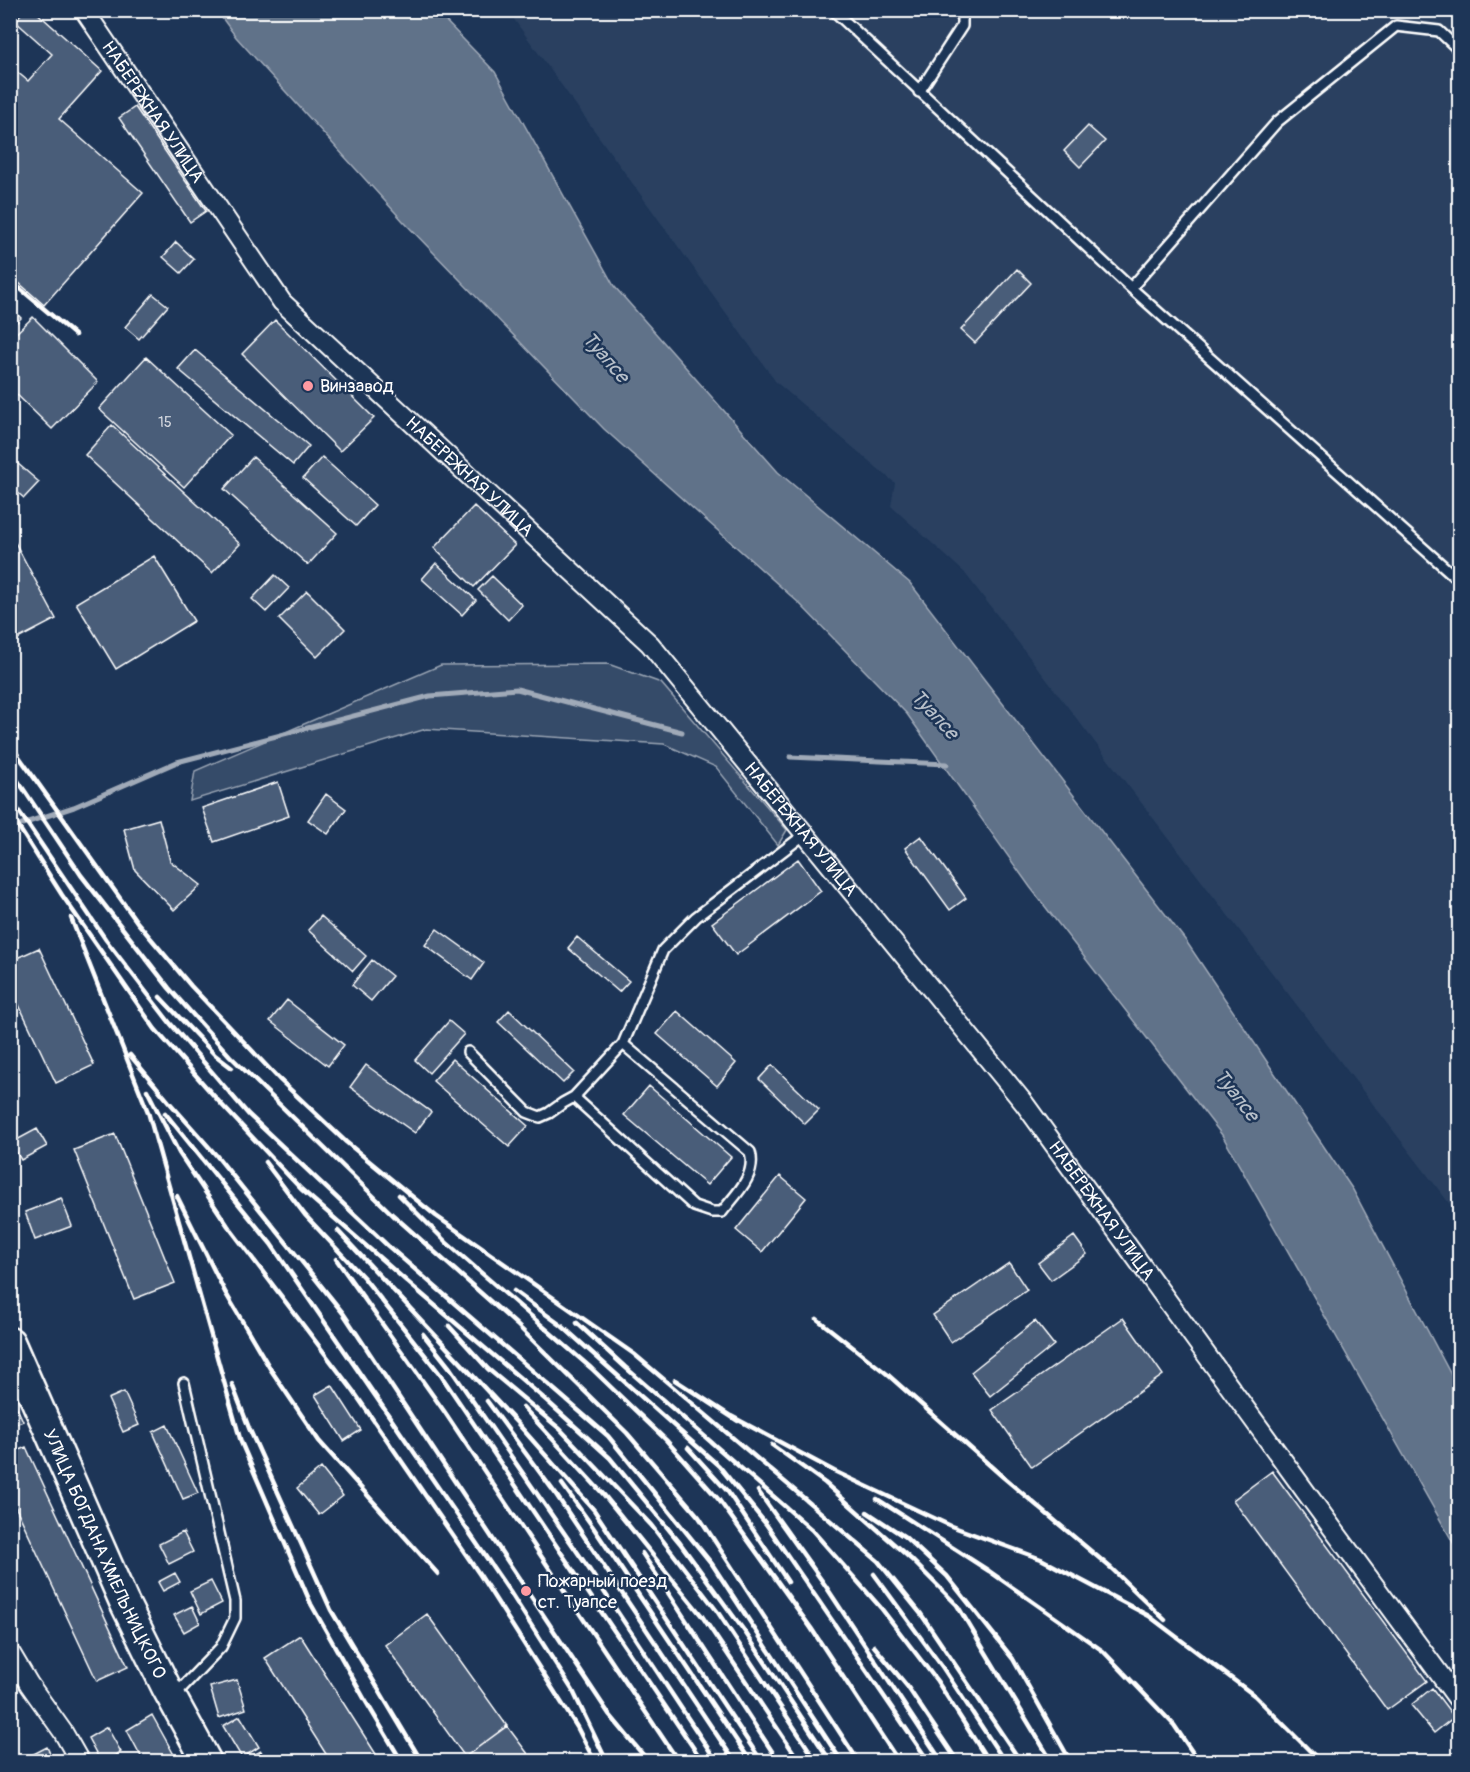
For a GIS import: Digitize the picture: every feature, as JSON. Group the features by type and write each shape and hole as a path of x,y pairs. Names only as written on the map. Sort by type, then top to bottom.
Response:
{"main road":[{"name":"УЛИЦА БОГДАНА ХМЕЛЬНИЦКОГО","path":"10,1342 124,1602 207,1761"}],"street":[{"name":"НАБЕРЕЖНАЯ УЛИЦА","path":"84,10 282,302 651,644 1024,1103 1460,1702"},
{"path":"10,1652 80,1761"}],"lane":[{"path":"833,10 1131,288 1460,581"},
{"path":"920,92 962,26 962,10"},
{"path":"1131,288 1277,122 1396,26 1439,31 1460,51"},
{"path":"468,1052 527,1112 540,1117 574,1097 623,1044 663,950 696,917 805,834"},
{"path":"574,1097 694,1206 712,1212 722,1212 748,1178 752,1161 750,1152 623,1044"},
{"path":"172,1697 221,1647 235,1618 235,1601 184,1383"}],"shaded area":[{"path":"508,11 1459,11 1459,1216 964,572 891,506 895,483 776,382"},
{"path":"608,664 661,683 787,830 778,845 716,767 664,744 426,729 190,801 195,771 441,665"}],"water":[{"name":"Туапсе","path":"217,11 436,11 495,72 614,286 778,472 910,583 1186,941 1353,1190 1459,1390 1459,1553 1222,1135 1030,887 907,714 800,604 604,429 403,221 236,37"}],"building":[{"path":"24,10 34,10 102,71 59,119 143,193 44,305 10,275 10,66 28,81 52,54 15,21"},
{"path":"135,107 206,211 190,222 119,118"},
{"path":"1088,126 1105,141 1080,167 1064,151"},
{"path":"176,242 194,259 181,273 163,257"},
{"path":"1017,269 1031,283 975,343 961,330"},
{"path":"153,294 168,306 139,339 125,327"},
{"path":"10,307 21,318 10,329"},
{"path":"33,317 98,382 52,429 10,388 10,339"},
{"name":"Винзавод","path":"275,320 374,418 340,451 242,354"},
{"path":"195,350 309,446 293,465 178,369"},
{"path":"146,357 231,435 184,487 99,409"},
{"path":"112,425 240,544 212,573 85,455"},
{"path":"253,457 337,533 308,565 224,489"},
{"path":"322,457 375,505 356,526 303,478"},
{"path":"17,463 39,482 24,498 10,486 10,470"},
{"path":"474,506 515,545 474,587 434,548"},
{"path":"10,533 56,619 10,643"},
{"path":"154,556 194,621 116,669 76,603"},
{"path":"436,563 476,600 462,615 422,579"},
{"path":"275,575 289,588 266,612 252,599"},
{"path":"492,576 522,605 508,620 478,590"},
{"path":"307,591 345,629 317,657 279,619"},
{"path":"278,782 289,816 214,842 202,808"},
{"path":"326,794 346,809 328,834 308,820"},
{"path":"159,819 170,861 201,885 174,910 135,870 124,829"},
{"path":"921,836 966,898 950,910 905,848"},
{"path":"798,859 821,891 736,955 712,923"},
{"path":"321,916 366,956 353,971 308,930"},
{"path":"437,929 484,963 472,980 425,945"},
{"path":"577,937 629,981 619,992 568,948"},
{"path":"39,948 94,1065 56,1083 10,986 10,961"},
{"path":"372,960 392,976 371,1001 352,985"},
{"path":"287,1000 344,1045 328,1066 270,1021"},
{"path":"509,1010 574,1072 563,1083 498,1022"},
{"path":"677,1011 736,1063 717,1086 657,1034"},
{"path":"449,1021 464,1034 429,1073 415,1060"},
{"path":"452,1059 528,1126 509,1147 433,1081"},
{"path":"366,1065 431,1112 415,1133 350,1087"},
{"path":"772,1065 819,1110 805,1124 759,1079"},
{"path":"649,1086 731,1157 707,1185 624,1115"},
{"path":"37,1129 47,1146 21,1160 11,1143"},
{"path":"115,1134 175,1283 134,1299 74,1150"},
{"path":"780,1176 806,1198 762,1252 736,1230"},
{"path":"61,1198 72,1226 35,1240 25,1212"},
{"path":"1074,1236 1087,1254 1051,1280 1038,1263"},
{"path":"1009,1263 1027,1290 951,1342 933,1315"},
{"path":"1123,1318 1163,1375 1032,1467 992,1410"},
{"path":"1035,1321 1054,1345 990,1396 971,1372"},
{"path":"332,1385 361,1430 344,1441 315,1395"},
{"path":"124,1392 139,1425 123,1432 108,1399"},
{"path":"13,1399 23,1421 10,1426 10,1400"},
{"path":"167,1425 198,1493 183,1499 153,1432"},
{"path":"26,1447 128,1667 97,1681 10,1495 10,1454"},
{"path":"321,1468 343,1496 319,1515 297,1488"},
{"path":"1272,1471 1427,1681 1387,1710 1233,1500"},
{"path":"183,1532 193,1552 169,1564 159,1544"},
{"path":"175,1573 180,1582 163,1591 158,1582"},
{"path":"211,1581 222,1603 201,1614 190,1591"},
{"path":"192,1606 200,1623 184,1632 174,1615"},
{"path":"427,1614 507,1726 465,1757 385,1645"},
{"path":"300,1635 381,1762 331,1762 265,1658"},
{"path":"237,1680 246,1709 219,1718 210,1687"},
{"path":"1432,1688 1454,1717 1434,1733 1411,1705"},
{"path":"152,1715 178,1762 144,1762 127,1730"},
{"path":"240,1716 259,1747 242,1758 223,1726"},
{"path":"507,1726 534,1762 468,1762 465,1757"},
{"path":"107,1727 121,1752 101,1762 88,1738"},
{"path":"47,1747 54,1762 26,1762 24,1759"},
{"path":"261,1751 266,1761 249,1762 248,1758"}],"waterway":[{"path":"10,828 74,807 177,762 430,696 517,689 682,732"},
{"path":"790,757 947,764"}],"railway":[{"path":"10,280 75,335"},
{"path":"10,744 137,922 191,986 279,1079 346,1142 436,1216 634,1354 878,1561 921,1614 1021,1762"},
{"path":"10,769 81,875 169,988 230,1056 393,1215 517,1325 627,1433 699,1517 859,1762"},
{"path":"10,798 106,940 170,1023 248,1114 388,1246 608,1436 712,1564 842,1762"},
{"path":"11,815 62,895 155,1029 222,1105 301,1189 610,1458 680,1543 745,1632 831,1762"},
{"path":"71,918 148,1112 241,1442 311,1604 402,1762"},
{"path":"160,997 215,1055 232,1068"},
{"path":"130,1055 216,1155 343,1313 609,1714 649,1762"},
{"path":"147,1090 179,1153 228,1226 354,1392 480,1575 577,1727 595,1762"},
{"path":"165,1113 271,1244 510,1592 573,1691 607,1762"},
{"path":"265,1162 305,1215 364,1278 440,1374 703,1762"},
{"path":"399,1195 448,1244 591,1368 666,1440 719,1500 811,1628 899,1762"},
{"path":"177,1196 225,1292 271,1370 319,1441 438,1574"},
{"path":"338,1231 519,1425 594,1510 762,1762"},
{"path":"336,1259 444,1411 679,1762"},
{"path":"514,1291 562,1326 719,1466 766,1524 929,1762"},
{"path":"817,1319 887,1374 1003,1477 1111,1568 1165,1620"},
{"path":"577,1323 812,1530 881,1608 937,1681 989,1762"},
{"path":"449,1326 488,1369 560,1429 651,1525 717,1611 817,1762"},
{"path":"423,1334 450,1368 587,1566 717,1762"},
{"path":"675,1380 738,1421"},
{"path":"232,1384 249,1428 331,1610 422,1762"},
{"path":"487,1401 555,1493 735,1762"},
{"path":"523,1407 604,1495 702,1616 800,1762"},
{"path":"731,1416 834,1471 951,1526 1041,1559 1149,1616 1255,1696 1321,1762"},
{"path":"772,1445 825,1483 912,1560 957,1605 1052,1762"},
{"path":"688,1448 728,1492 788,1582"},
{"path":"562,1484 751,1762"},
{"path":"758,1491 825,1585 942,1762"},
{"path":"877,1499 989,1571 1103,1651 1174,1725 1199,1762"},
{"path":"867,1512 905,1537 947,1576 1013,1659 1071,1762"},
{"path":"642,1553 779,1762"},
{"path":"874,1574 943,1668 1005,1762"},
{"path":"874,1646 907,1686 958,1762"}],"place":[{"name":"Винзавод","path":"308,386"},
{"name":"Пожарный поезд ст. Туапсе","path":"526,1591"}]}
